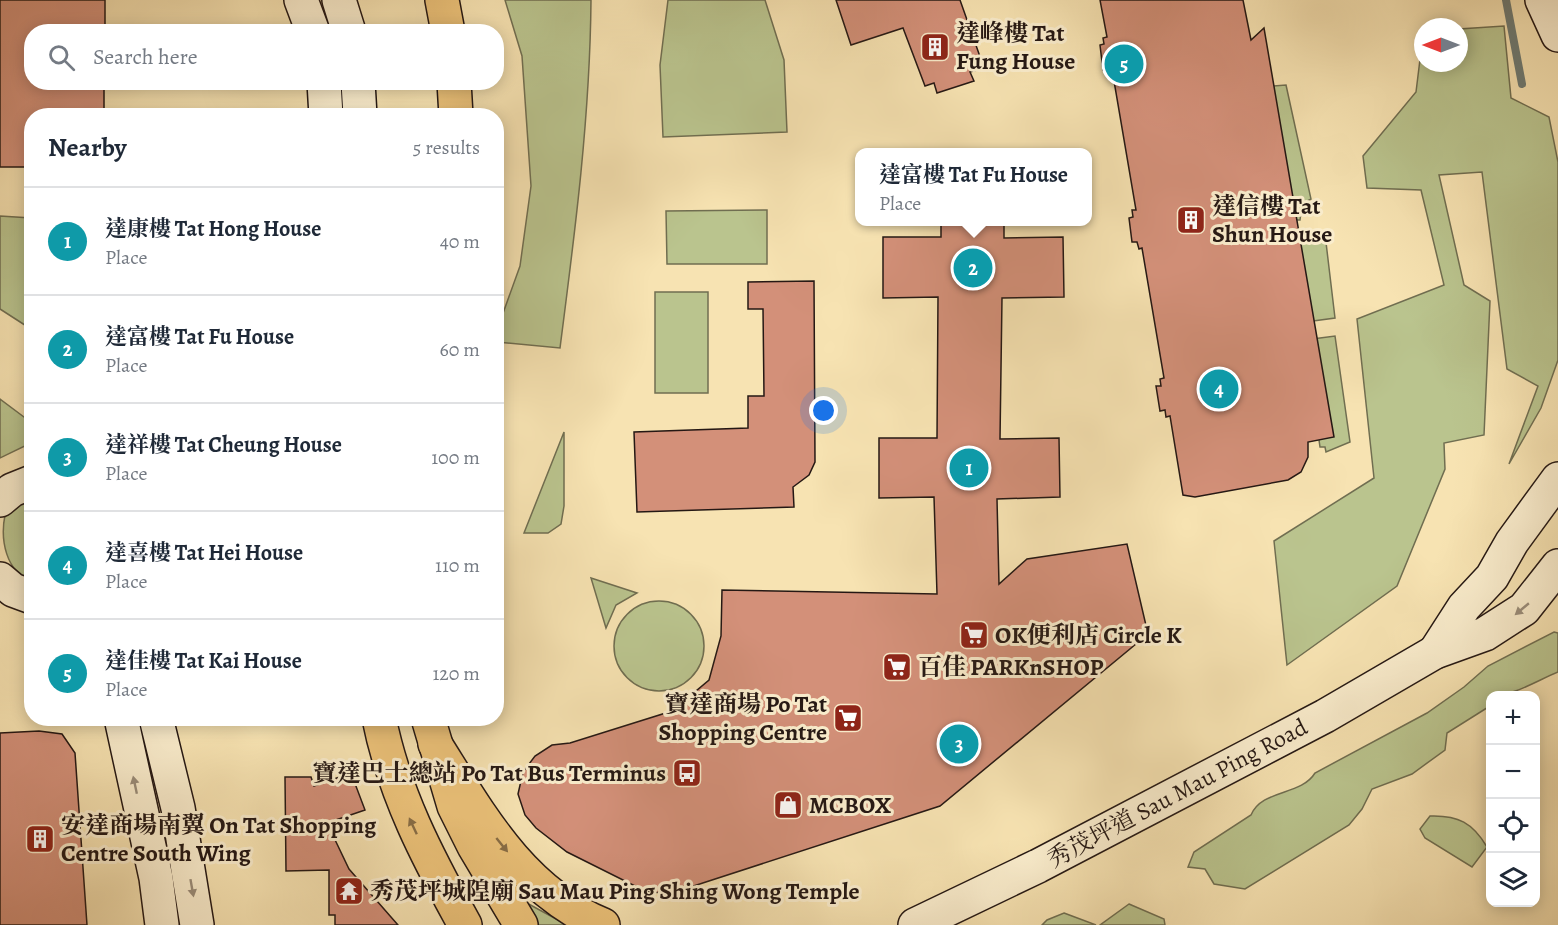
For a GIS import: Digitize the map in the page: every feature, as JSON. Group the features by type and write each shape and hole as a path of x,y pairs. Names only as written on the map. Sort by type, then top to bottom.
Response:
{"main road":[{"path":"301,0 310,24"},
{"path":"339,0 346,24"},
{"path":"442,0 446,24"},
{"path":"1542,0 1558,35"},
{"path":"324,90 326,108"},
{"path":"358,90 360,108"},
{"path":"454,90 456,108"},
{"name":"秀茂坪道 Sau Mau Ping Road","path":"1435,652 1464,607 1492,577 1512,542 1558,479"},
{"path":"0,500 12,490 24,485"},
{"path":"1512,542 1557,580"},
{"path":"0,579 13,590 24,594"},
{"name":"秀茂坪道 Sau Mau Ping Road","path":"915,925 1038,866 1325,716 1435,652 1485,634 1524,609 1557,580"},
{"path":"123,726 156,878 162,925"},
{"path":"158,726 177,808 197,925"},
{"path":"380,726 387,759 403,805 439,879 465,925"},
{"path":"432,731 454,806 480,856 521,925"},
{"path":"432,731 494,835 522,870 547,894 603,925"},
{"path":"439,879 446,925"}],"green space":[{"path":"505,0 591,0 585,131 560,348 504,343 504,311 520,266 531,186 522,56"},
{"path":"668,0 765,0 784,60 787,132 663,137 660,65"},
{"path":"1504,26 1511,98 1549,117 1558,162 1558,360 1541,408 1509,464 1538,386 1507,369 1482,172 1439,175 1464,285 1490,301 1484,435 1444,443 1445,469 1397,586 1287,665 1274,541 1374,478 1357,319 1444,285 1421,190 1367,188 1363,156 1416,92 1418,72 1468,72 1468,28"},
{"path":"1286,85 1311,199 1302,204 1300,220 1280,220 1262,87"},
{"path":"767,210 767,264 667,264 666,211"},
{"path":"0,216 24,218 24,324 0,309"},
{"path":"1325,234 1335,318 1291,324 1281,239"},
{"path":"655,292 708,292 708,393 655,393"},
{"path":"1335,336 1350,442 1326,452 1325,447 1320,447 1305,340"},
{"path":"0,399 24,417 24,446 0,458"},
{"path":"564,432 564,506 561,524 548,533 524,533"},
{"path":"24,500 24,577 10,563 4,544 5,515"},
{"path":"591,578 637,593 616,605 606,628"},
{"path":"659,601 676,604 691,614 701,629 704,646 701,663 691,678 676,688 659,691 642,688 627,678 617,663 614,646 617,629 627,614 642,604"},
{"path":"1554,632 1558,633 1558,672 1516,691 1486,691 1486,709 1447,733 1445,750 1412,774 1372,789 1362,809 1349,825 1245,889 1214,884 1205,869 1188,867 1194,852 1251,815 1264,801 1301,786 1315,773 1427,713 1464,687 1488,666"},
{"path":"1430,816 1457,819 1476,832 1486,848 1472,867 1425,838 1420,829"},
{"path":"525,902 567,925 539,925"},
{"path":"1129,904 1164,919 1165,925 1100,925"},
{"path":"1064,913 1096,925 1042,925 1047,920"}],"building":[{"path":"0,0 105,0 105,24 24,24 24,90 104,90 104,108 24,108 24,167 0,167"},
{"name":"達峰樓 Tat Fung House","path":"836,0 960,0 984,68 970,72 974,81 937,93 934,83 925,86 903,28 851,45"},
{"path":"1100,0 1243,0 1251,40 1264,28 1334,437 1308,442 1308,457 1301,472 1288,480 1195,497 1183,495 1170,416 1166,417 1165,410 1160,411 1156,386 1161,386 1160,379 1164,378 1142,248 1139,249 1137,242 1132,242 1129,218 1133,217 1132,210 1136,210 1113,75 1110,76 1108,69 1103,70 1100,45 1104,44 1103,38 1107,37"},
{"name":"寶達商場 Po Tat Shopping Centre","path":"941,226 1004,226 1004,238 1063,237 1064,297 1002,298 1000,439 1059,438 1060,497 997,499 999,584 1027,559 1127,544 1148,634 940,806 669,894 645,891 567,852 536,828 525,815 518,794 523,772 535,756 552,745 570,743 672,711 709,680 721,636 722,590 937,594 934,497 879,498 879,438 937,438 938,297 883,298 883,237 941,237"},
{"path":"814,281 815,462 809,475 793,487 794,507 637,512 634,432 748,428 748,396 764,396 763,309 748,309 748,282"},
{"name":"安達商場南翼 On Tat Shopping Centre South Wing","path":"39,731 62,734 75,753 87,925 0,925 0,733"},
{"path":"351,773 365,810 327,823 349,869 398,925 335,925 335,915 329,915 329,870 286,871 285,777 311,777 314,786"}],"waterway":[{"path":"1506,0 1522,84"}],"place":[{"name":"達峰樓 Tat Fung House","path":"935,47"},
{"name":"達佳樓 Tat Kai House","path":"1124,64"},
{"name":"達信樓 Tat Shun House","path":"1191,220"},
{"name":"達富樓 Tat Fu House","path":"973,268"},
{"name":"達喜樓 Tat Hei House","path":"1219,389"},
{"name":"達康樓 Tat Hong House","path":"969,468"},
{"name":"OK便利店 Circle K","path":"974,635"},
{"name":"百佳 PARKnSHOP","path":"897,667"},
{"name":"寶達商場 Po Tat Shopping Centre","path":"848,718"},
{"name":"達祥樓 Tat Cheung House","path":"959,744"},
{"name":"寶達巴士總站 Po Tat Bus Terminus","path":"687,773"},
{"name":"MCBOX","path":"788,805"},
{"name":"安達商場南翼 On Tat Shopping Centre South Wing","path":"40,839"},
{"name":"秀茂坪城隍廟 Sau Mau Ping Shing Wong Temple","path":"349,891"}]}
